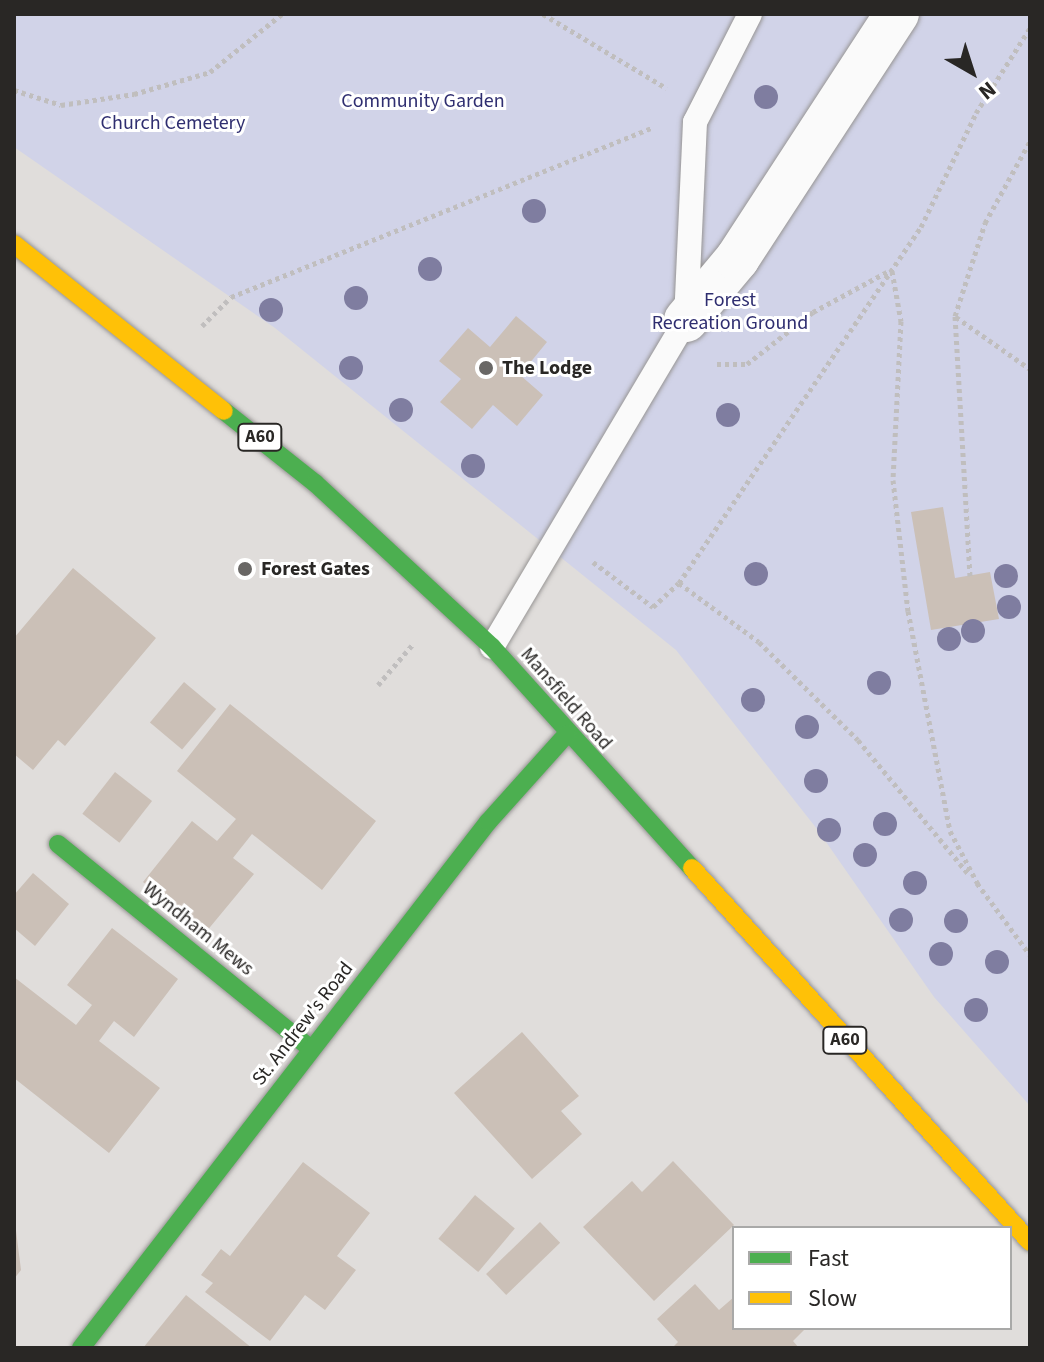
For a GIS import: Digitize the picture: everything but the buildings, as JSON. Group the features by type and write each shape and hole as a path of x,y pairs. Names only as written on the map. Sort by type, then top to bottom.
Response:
{"main road":[{"name":"Mansfield Road","path":"14,244 167,360 315,483 492,647 567,734 1030,1242"},
{"name":"St. Andrew's Road","path":"81,1348 488,822 567,734"},
{"name":"Wyndham Mews","path":"58,844 311,1049"}],"street":[{"path":"686,320 737,259 897,14"}],"lane":[{"path":"492,647 666,364 686,320 695,122 750,14"}],"path":[{"path":"14,90 61,105 134,94 210,72 282,14"},
{"path":"543,14 661,83"},
{"path":"561,537 653,607 679,583 891,270 1030,28"},
{"path":"167,360 231,297 604,142 695,122"},
{"path":"970,576 955,316 985,223 1030,141"},
{"path":"666,364 747,364 813,312 891,270"},
{"path":"891,270 901,321 893,480 908,611 950,831 978,884"},
{"path":"955,316 1030,369"},
{"path":"679,583 759,642 858,740 978,884 1030,955"}],"green space":[{"name":"Forest Recreation Ground","path":"14,14 1030,14 1030,1106 934,997 817,829 676,650 275,328 14,147"}],"traffic: fast":[{"path":"224,411 315,483 492,647 692,868"},
{"path":"81,1348 488,822 567,734"},
{"path":"58,844 311,1049"}],"traffic: slow":[{"path":"14,244 224,411"},
{"path":"692,868 1030,1242"}],"place":[{"name":"The Lodge","path":"486,368"},
{"name":"Forest Gates","path":"245,569"}],"park label":[{"name":"Community Garden","path":"423,101"},
{"name":"Church Cemetery","path":"173,123"}]}
